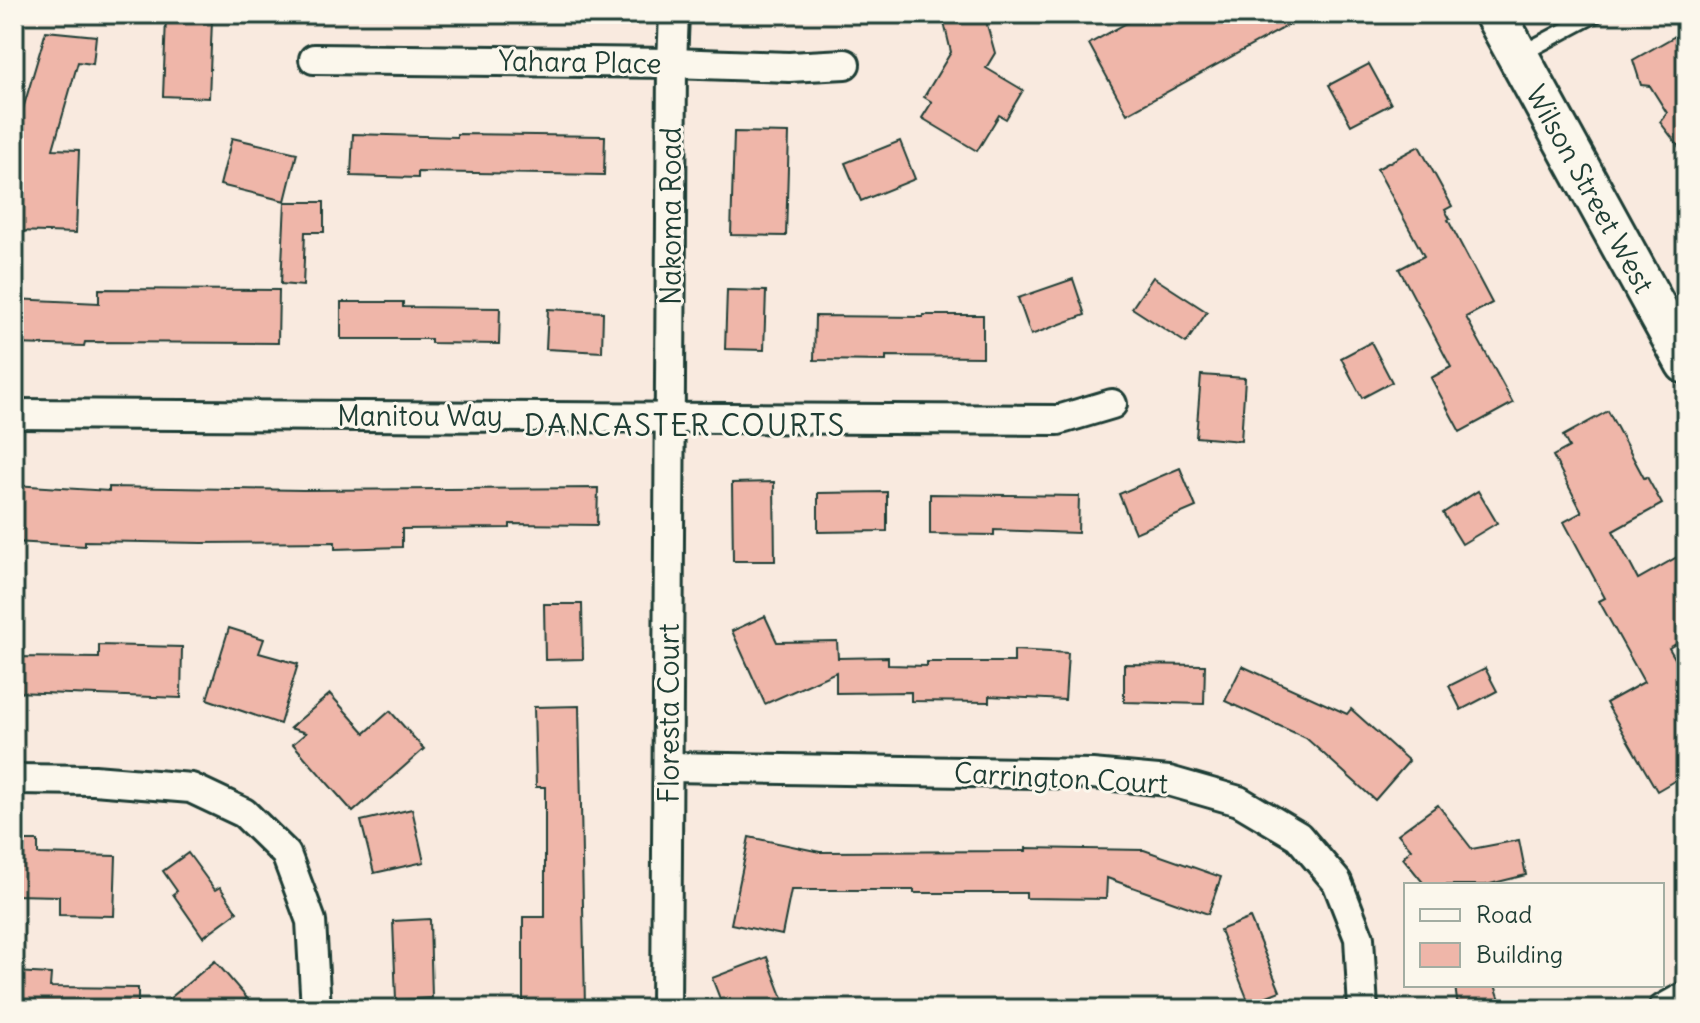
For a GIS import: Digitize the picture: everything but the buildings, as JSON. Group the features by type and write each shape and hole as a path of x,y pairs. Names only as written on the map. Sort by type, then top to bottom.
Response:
{"main road":[{"name":"Wilson Street West","path":"1495,14 1686,363"}],"street":[{"name":"Nakoma Road","path":"671,418 674,14"},
{"name":"Yahara Place","path":"314,59 789,67 845,64"},
{"name":"Manitou Way","path":"14,414 1058,420 1112,404"},
{"name":"Floresta Court","path":"666,1009 671,418"},
{"name":"Carrington Court","path":"669,767 1092,774 1169,781 1239,801 1298,836 1337,882 1359,938 1363,1009"},
{"path":"14,779 94,780 191,788 244,813 286,854 311,921 316,1009"},
{"path":"1663,1009 1686,996"}],"lane":[{"path":"1517,56 1596,14"}],"district":[{"name":"DANCASTER COURTS","path":"685,425"}]}
